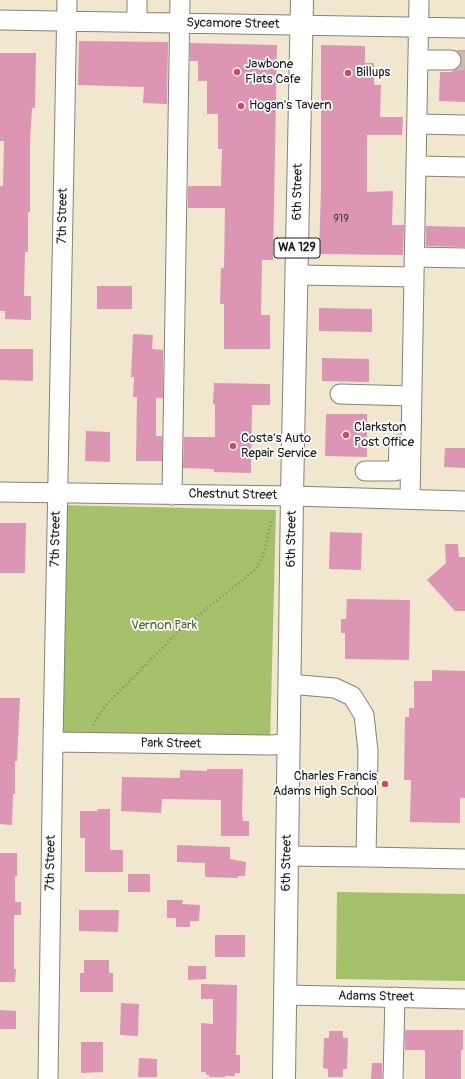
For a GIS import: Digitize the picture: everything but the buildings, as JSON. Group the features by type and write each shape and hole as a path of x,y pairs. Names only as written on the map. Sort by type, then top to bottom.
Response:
{"main road":[{"name":"6th Street","path":"284,1079 292,504 302,0"}],"street":[{"name":"7th Street","path":"48,1079 57,493 67,0"},
{"path":"137,0 137,22"},
{"path":"172,495 180,0"},
{"path":"365,471 389,471 398,470 399,468 406,396 414,277 419,0"},
{"name":"Sycamore Street","path":"0,20 465,28"},
{"path":"418,60 451,60"},
{"path":"417,124 465,125"},
{"path":"416,166 465,167"},
{"path":"414,257 465,258"},
{"path":"297,275 414,277"},
{"path":"340,394 406,396"},
{"path":"406,396 410,499"},
{"path":"389,471 389,499"},
{"name":"Chestnut Street","path":"0,492 172,495 292,504 389,499 465,501"},
{"path":"289,684 335,688 352,696 364,715 368,751 366,857"},
{"name":"Park Street","path":"53,742 288,744"},
{"path":"287,856 465,859"},
{"name":"Adams Street","path":"286,995 465,999"},
{"path":"393,1079 395,997"}],"path":[{"path":"82,742 106,706 180,630 255,570 263,556 269,527 274,512 292,504"}],"green space":[{"name":"Vernon Park","path":"57,505 276,510 270,745 53,742"},
{"path":"337,892 465,894 465,981 336,979"}],"tunnel":[{"path":"451,60 465,61"}],"place":[{"name":"Jawbone Flats Cafe","path":"237,72"},
{"name":"Billups","path":"348,73"},
{"name":"Hogan's Tavern","path":"241,106"},
{"name":"Clarkston Post Office","path":"346,435"},
{"name":"Costa's Auto Repair Service","path":"233,446"},
{"name":"Charles Francis Adams High School","path":"385,784"}]}
